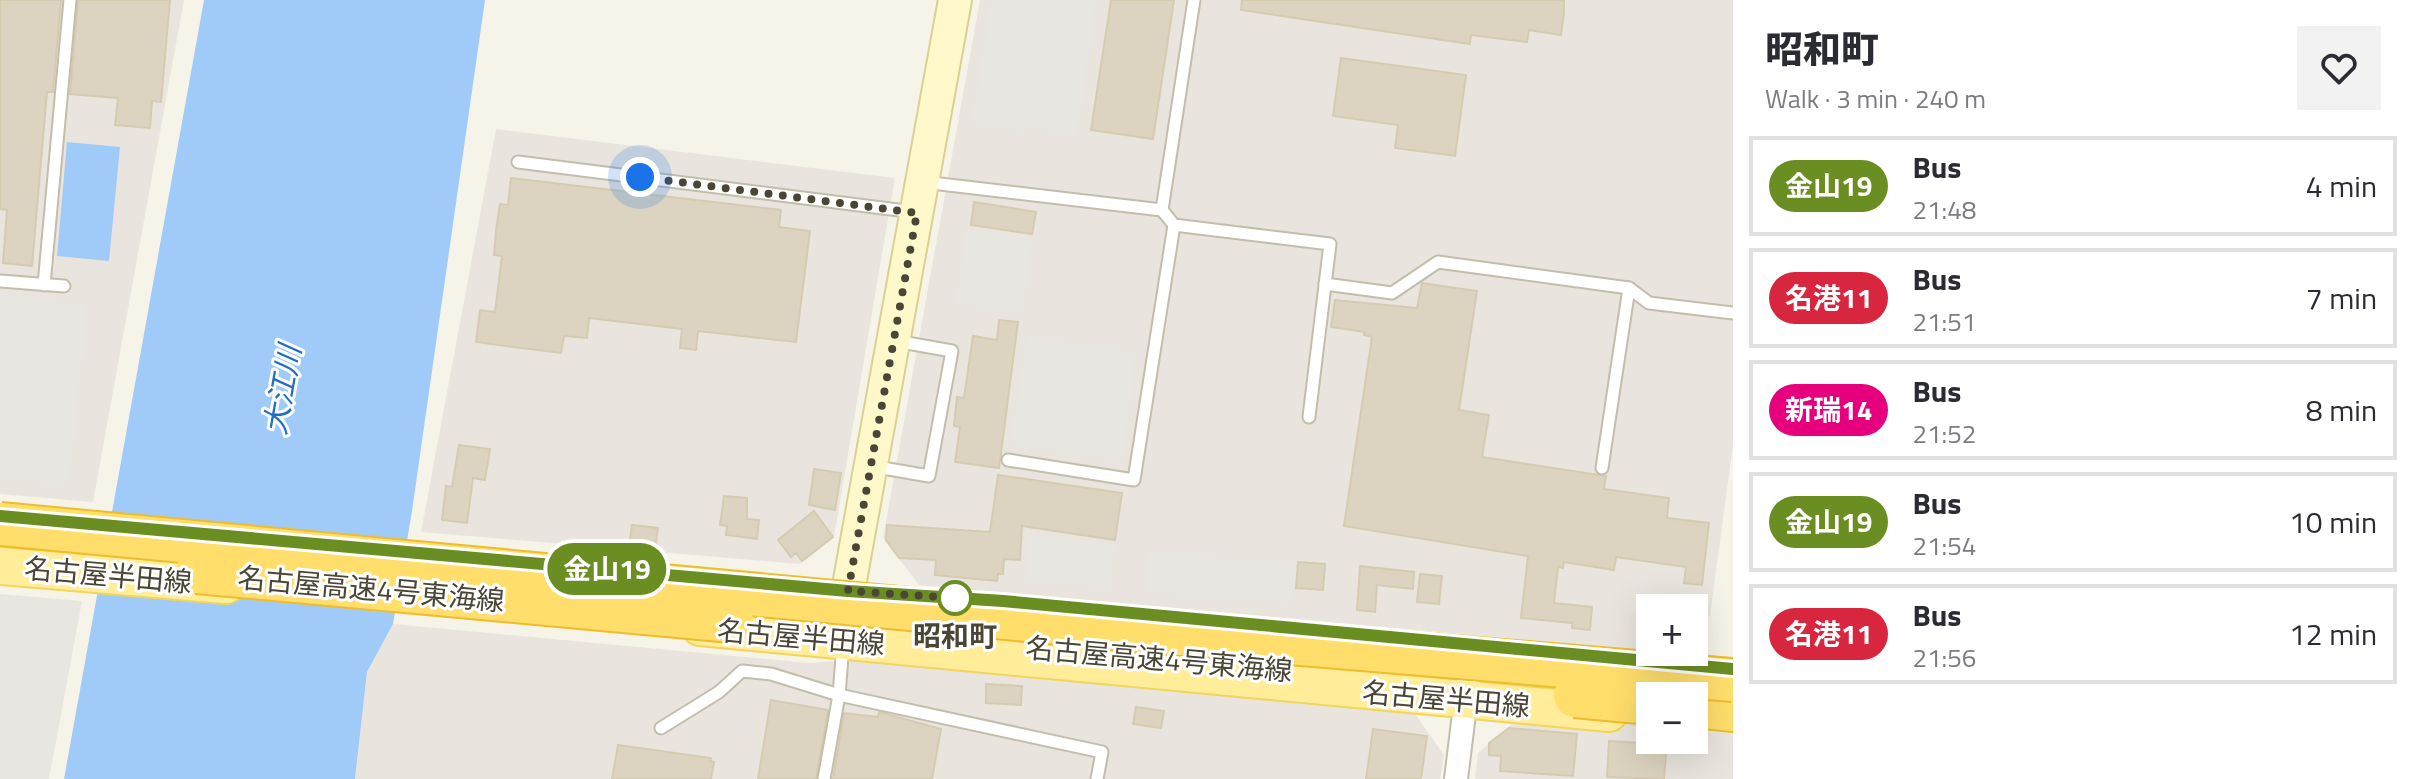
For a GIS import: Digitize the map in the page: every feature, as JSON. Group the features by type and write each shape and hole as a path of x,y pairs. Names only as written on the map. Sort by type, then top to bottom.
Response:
{"highway":[{"name":"名古屋高速4号東海線","path":"0,524 1144,631 1733,680"},
{"name":"名古屋高速4号東海線","path":"0,552 403,593 1636,702"},
{"path":"1708,707 1733,710"}],"main road":[{"name":"名古屋半田線","path":"0,516 436,553 845,619 1468,701 1636,715"},
{"name":"名古屋半田線","path":"0,566 425,603 845,619 1003,601 1733,668"},
{"path":"1708,721 1733,723"}],"street":[{"path":"845,619 955,0"},
{"path":"1456,779 1468,701 1472,646"}],"lane":[{"path":"44,285 70,0"},
{"path":"1194,0 1162,210 1174,225 1330,244 1309,417"},
{"path":"518,162 920,197 1162,210"},
{"path":"1008,460 1134,480 1174,225"},
{"path":"1325,284 1392,293 1438,262 1629,288 1649,303 1733,313"},
{"path":"0,281 64,286"},
{"path":"1602,468 1629,288"},
{"path":"871,466 929,476 935,445 952,351 894,341"},
{"path":"824,779 839,695 845,619"},
{"path":"661,728 719,692 742,671 771,674 839,695 1102,752 1097,779"}],"shaded area":[{"path":"0,0 184,0 93,502 0,494"},
{"path":"980,0 1733,0 1733,445 1708,618 1708,594 1636,594 1636,650 919,585 883,538"},
{"path":"991,0 1096,0 1077,135 1025,126 1024,132 972,123"},
{"path":"496,129 895,178 834,537 799,564 421,532"},
{"path":"967,228 1032,237 1022,312 956,303"},
{"path":"0,296 87,305 69,485 0,478"},
{"path":"1027,336 1136,353 1121,460 1011,443"},
{"path":"1030,536 1114,544 1110,588 1026,580"},
{"path":"1149,553 1296,564 1293,603 1146,592"},
{"path":"0,594 82,601 49,779 0,779"},
{"path":"393,624 809,663 886,658 1408,704 1444,755 1440,779 355,779 367,672"},
{"path":"1524,714 1636,725 1636,754 1708,754 1708,731 1733,734 1733,779 1475,779 1478,753"}],"water":[{"name":"大江川","path":"204,0 485,0 412,511 393,624 367,672 355,779 64,779"},
{"path":"67,142 120,147 109,261 57,256"}],"building":[{"path":"0,0 61,0 53,92 47,92 32,266 3,263 7,210 0,209"},
{"path":"78,0 170,0 161,102 152,101 150,128 115,125 118,98 70,94"},
{"path":"1111,0 1174,0 1153,139 1091,130"},
{"path":"1242,0 1564,0 1564,13 1561,35 1529,30 1527,42 1471,35 1470,44 1241,10"},
{"path":"1341,58 1466,75 1455,156 1395,148 1398,125 1333,116"},
{"path":"511,178 781,210 779,227 810,231 796,342 698,331 696,350 680,348 682,329 589,318 587,338 564,336 561,353 476,342 480,310 495,312 502,256 494,255 496,231 500,204 508,205"},
{"path":"974,202 1036,212 1032,234 971,225"},
{"path":"1422,283 1477,291 1459,410 1489,415 1482,457 1606,476 1604,489 1669,498 1667,518 1709,523 1702,585 1684,583 1686,567 1616,557 1614,570 1564,562 1563,568 1558,567 1554,603 1592,607 1590,630 1572,628 1572,623 1521,618 1528,556 1344,526 1372,337 1364,335 1365,332 1331,327 1335,300 1417,308"},
{"path":"999,320 1018,322 999,468 955,462 960,427 954,426 957,397 964,398 973,336 997,340"},
{"path":"459,445 490,449 485,480 473,478 467,523 442,520 446,486 452,487"},
{"path":"814,469 841,473 835,510 809,505"},
{"path":"998,475 1122,493 1115,540 1022,526 1020,560 1004,559 1003,574 998,574 997,581 935,575 936,560 899,558 886,540 887,525 990,532"},
{"path":"724,496 747,498 747,519 759,520 757,539 726,535 727,526 720,525"},
{"path":"814,511 833,537 802,561 796,553 791,557 778,540"},
{"path":"632,525 658,528 655,550 629,547"},
{"path":"1298,562 1325,564 1323,590 1296,588"},
{"path":"1360,566 1414,572 1413,589 1377,585 1375,612 1357,610"},
{"path":"1420,574 1442,576 1439,604 1417,602"},
{"path":"986,684 1022,686 1021,705 986,703"},
{"path":"771,700 828,710 816,779 758,779"},
{"path":"1136,707 1164,711 1161,728 1133,724"},
{"path":"879,712 941,729 932,779 833,779 844,713 878,717"},
{"path":"1509,728 1577,734 1573,776 1500,771 1501,756 1489,755 1489,743"},
{"path":"1373,729 1427,736 1421,779 1366,779"},
{"path":"1609,741 1636,742 1636,754 1666,754 1664,779 1607,777"},
{"path":"618,745 711,758 710,761 714,762 711,779 612,779"}],"bus line":[{"name":"金山19","path":"0,516 848,591 1003,601 1733,669"}],"place":[{"name":"昭和町","path":"955,598"}],"route":[{"path":"640,177 917,213 848,591 955,598"}]}
